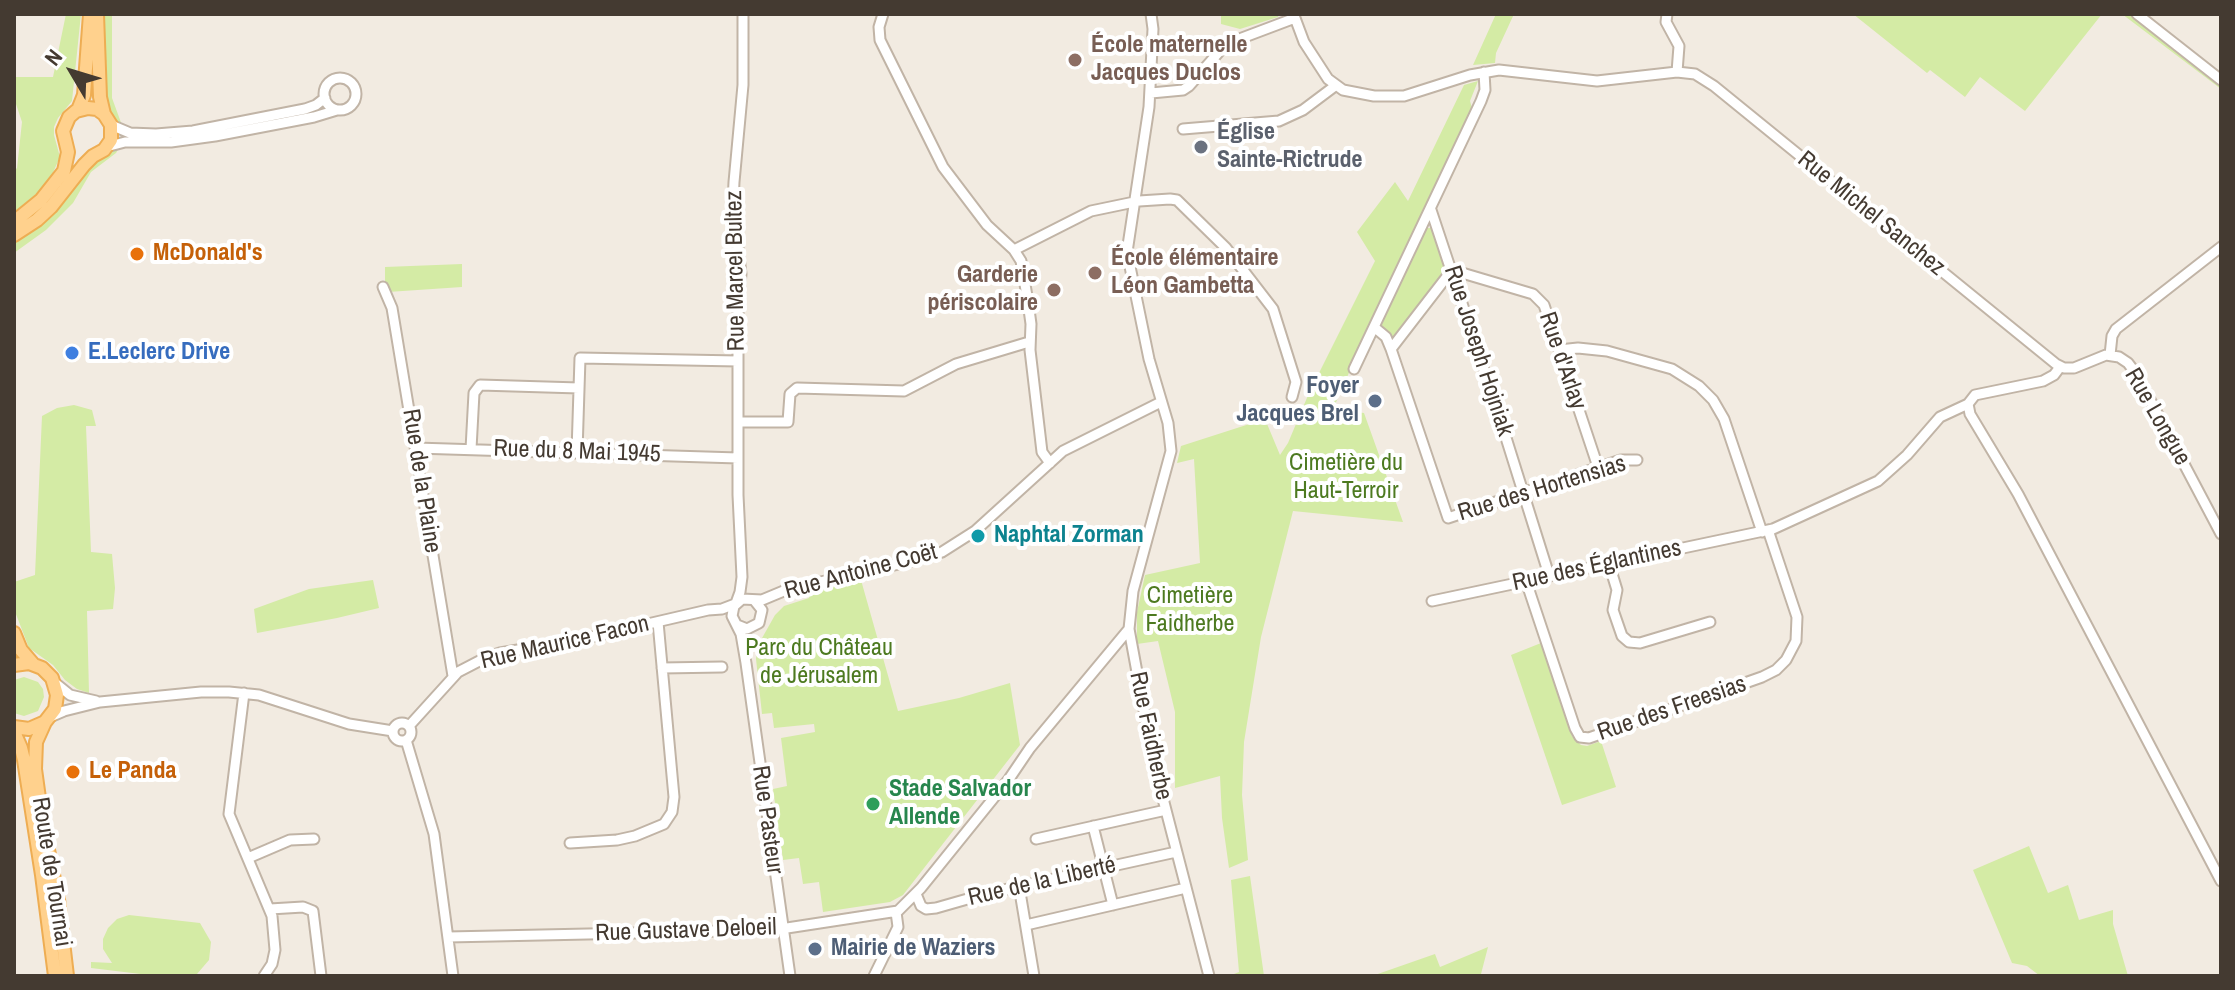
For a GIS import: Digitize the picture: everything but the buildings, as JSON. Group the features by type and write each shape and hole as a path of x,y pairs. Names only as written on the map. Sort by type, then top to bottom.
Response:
{"main road":[{"path":"14,222 41,200 67,162 64,125 78,110 84,95 90,14"},
{"path":"14,235 51,207 112,137 100,97 97,14"},
{"path":"78,110 94,108 108,120"},
{"path":"67,146 77,154 93,156"},
{"path":"14,633 21,650 54,682"},
{"path":"14,665 33,664"},
{"name":"Route de Tournai","path":"54,682 57,700 36,742 35,769 58,899 67,976"},
{"path":"14,730 29,729 48,719"},
{"name":"Route de Tournai","path":"14,730 24,760 55,976"}],"street":[{"name":"Rue Marcel Bultez","path":"735,603 742,577 738,458 741,259 733,203 743,85 743,14"},
{"path":"883,14 879,27 880,40 946,173 987,225 1014,250 1022,266 1031,324 1029,342 1042,452 1050,463"},
{"name":"Rue Faidherbe","path":"1151,14 1151,93 1127,259 1171,437 1170,457 1133,591 1129,629 1154,764 1209,976"},
{"path":"1667,14 1666,22 1679,46 1677,72"},
{"path":"2137,14 2221,80"},
{"path":"1151,93 1183,90 1226,44 1294,16 1307,47 1335,86 1303,110 1279,121 1183,129"},
{"name":"Rue Michel Sanchez","path":"1335,86 1347,91 1392,97 1484,72 1512,70 1597,81 1690,73 1707,81 2060,367"},
{"path":"1354,369 1481,101 1485,90 1484,72"},
{"path":"106,147 120,142 171,142 215,136 348,108 354,102 356,92 352,84 341,78 333,80 327,87 325,98 337,110"},
{"path":"108,120 121,131 130,133 193,131 313,107 325,98"},
{"path":"1014,250 1086,213 1134,202 1174,199 1221,243 1275,312 1296,382 1292,397"},
{"name":"Rue Joseph Hojniak","path":"1431,210 1549,575"},
{"path":"2110,355 2116,329 2221,247"},
{"path":"1374,327 1386,337 1391,349 1452,270"},
{"name":"Rue d'Arlay","path":"1452,270 1537,296 1544,305 1598,467"},
{"name":"Rue de la Plaine","path":"383,287 392,308 453,676"},
{"path":"738,422 788,422 790,394 797,388 904,391 956,364 1029,342"},
{"name":"Rue des Hortensias","path":"1391,349 1448,518 1598,467 1625,459 1637,460"},
{"path":"1559,350 1604,350 1672,369 1699,386 1713,400 1724,419 1765,531"},
{"name":"Rue Longue","path":"1968,404 1979,393 2046,380 2060,367 2074,368 2110,355 2124,360 2135,371 2221,534"},
{"path":"577,452 580,358 738,361"},
{"path":"471,449 474,393 480,385 579,388"},
{"name":"Rue Antoine Coët","path":"752,599 762,600 786,590 942,552 975,531 1068,448 1161,402"},
{"path":"1968,404 1970,414 2018,494 2221,881"},
{"name":"Rue des Églantines","path":"1432,601 1765,531 1871,485 1900,463 1940,417 1968,404"},
{"name":"Rue du 8 Mai 1945","path":"416,448 738,458"},
{"name":"Rue des Freesias","path":"1526,581 1575,728 1580,737 1589,738 1762,677 1786,660 1796,641 1797,617 1765,531"},
{"path":"1609,564 1617,590 1613,610 1622,636 1629,642 1640,643 1710,622"},
{"name":"Rue Marcel Bultez","path":"742,577 752,599"},
{"path":"752,599 759,605 762,614 755,627 745,629 735,624 731,613 735,603 752,599"},
{"name":"Rue Maurice Facon","path":"409,726 453,676 470,664 500,653 583,639 722,609 735,603"},
{"name":"Rue Maurice Facon","path":"699,612 717,614 735,624"},
{"path":"570,843 629,837 659,826 670,816 674,797 658,622"},
{"name":"Rue Pasteur","path":"735,624 741,634 746,663 790,976"},
{"name":"Rue Pasteur","path":"746,663 747,639 755,627"},
{"path":"874,976 898,927 896,912 916,894 1009,779 1030,748 1129,629"},
{"path":"662,668 722,667"},
{"path":"54,682 70,695 100,702"},
{"path":"48,719 64,711 100,702 210,691 270,698 349,724 393,731"},
{"path":"244,693 229,814 270,909 275,950 272,964 264,976"},
{"path":"393,731 399,723 409,726 411,733 406,740"},
{"path":"393,731 397,740 406,740"},
{"path":"406,740 434,834 453,976"},
{"path":"1036,839 1166,810"},
{"path":"1093,826 1113,905"},
{"path":"248,858 290,840 314,839"},
{"name":"Rue de la Liberté","path":"916,894 921,906 933,909 1019,886 1176,852"},
{"path":"1019,886 1034,976"},
{"path":"1026,925 1186,888"},
{"path":"270,909 303,907 313,911 321,976"},
{"name":"Rue Gustave Deloeil","path":"448,937 784,928 896,912"}],"green space":[{"path":"66,14 81,14 72,101 54,127 60,157 43,188 14,213 14,171 17,168 22,122 14,98 14,77 53,77"},
{"path":"103,14 112,14 112,98 123,128 108,111 105,98 107,76"},
{"path":"1217,14 1279,14 1278,17 1240,29 1221,24 1221,16"},
{"path":"1496,14 1514,14 1496,53 1495,63 1473,65"},
{"path":"1853,14 2102,14 2025,111 1980,77 1965,97 1930,70 1927,73"},
{"path":"2122,14 2132,14 2180,50 2221,83 2221,89"},
{"path":"1478,81 1470,101 1473,112 1333,409 1364,413 1403,522 1293,511 1261,637 1244,742 1242,795 1248,860 1229,868 1220,776 1175,788 1175,712 1158,641 1137,644 1137,612 1145,575 1200,563 1194,459 1177,463 1181,446 1265,419 1280,455 1375,261 1357,232 1395,182 1408,201 1464,85"},
{"path":"120,146 116,153 91,172 73,203 46,230 14,253 14,239 87,165"},
{"path":"1425,228 1432,228 1445,271 1392,342 1378,326"},
{"path":"462,264 462,287 388,292 385,286 385,267"},
{"path":"74,405 92,410 96,426 86,426 91,552 112,554 115,588 113,609 87,611 89,693 65,680 53,665 29,648 14,609 14,582 35,575 42,416 57,408"},
{"path":"373,580 379,608 257,633 254,609 309,589"},
{"name":"Parc du Château de Jérusalem","path":"861,580 898,711 1010,683 1020,745 903,895 890,902 823,912 819,882 803,884 799,858 783,860 773,789 787,786 781,738 815,732 814,724 774,728 772,713 762,714 757,647 775,615 784,606 809,598 811,592"},
{"path":"1541,643 1572,736 1581,745 1601,741 1616,787 1562,805 1511,655"},
{"path":"24,677 38,682 44,697 38,711 24,716 14,713 14,680"},
{"path":"2029,846 2048,893 2068,885 2079,920 2113,910 2113,924 2128,976 2040,976 2027,966 2012,963 1973,870"},
{"path":"1250,876 1264,976 1229,976 1239,972 1231,880"},
{"path":"129,915 200,923 211,942 209,960 197,974 210,976 157,976 91,968 91,962 112,963 103,949 103,939 117,919"},
{"path":"1488,947 1478,976 1372,976 1435,954 1440,967"}],"place":[{"name":"École maternelle Jacques Duclos","path":"1075,60"},
{"name":"Église Sainte-Rictrude","path":"1201,147"},
{"name":"McDonald's","path":"137,254"},
{"name":"École élémentaire Léon Gambetta","path":"1095,273"},
{"name":"Garderie périscolaire","path":"1054,290"},
{"name":"E.Leclerc Drive","path":"72,353"},
{"name":"Foyer Jacques Brel","path":"1375,401"},
{"name":"Naphtal Zorman","path":"978,536"},
{"name":"Le Panda","path":"73,772"},
{"name":"Stade Salvador Allende","path":"873,804"},
{"name":"Mairie de Waziers","path":"815,949"}],"park label":[{"name":"Cimetière du Haut-Terroir","path":"1346,478"},
{"name":"Cimetière Faidherbe","path":"1190,611"}]}
